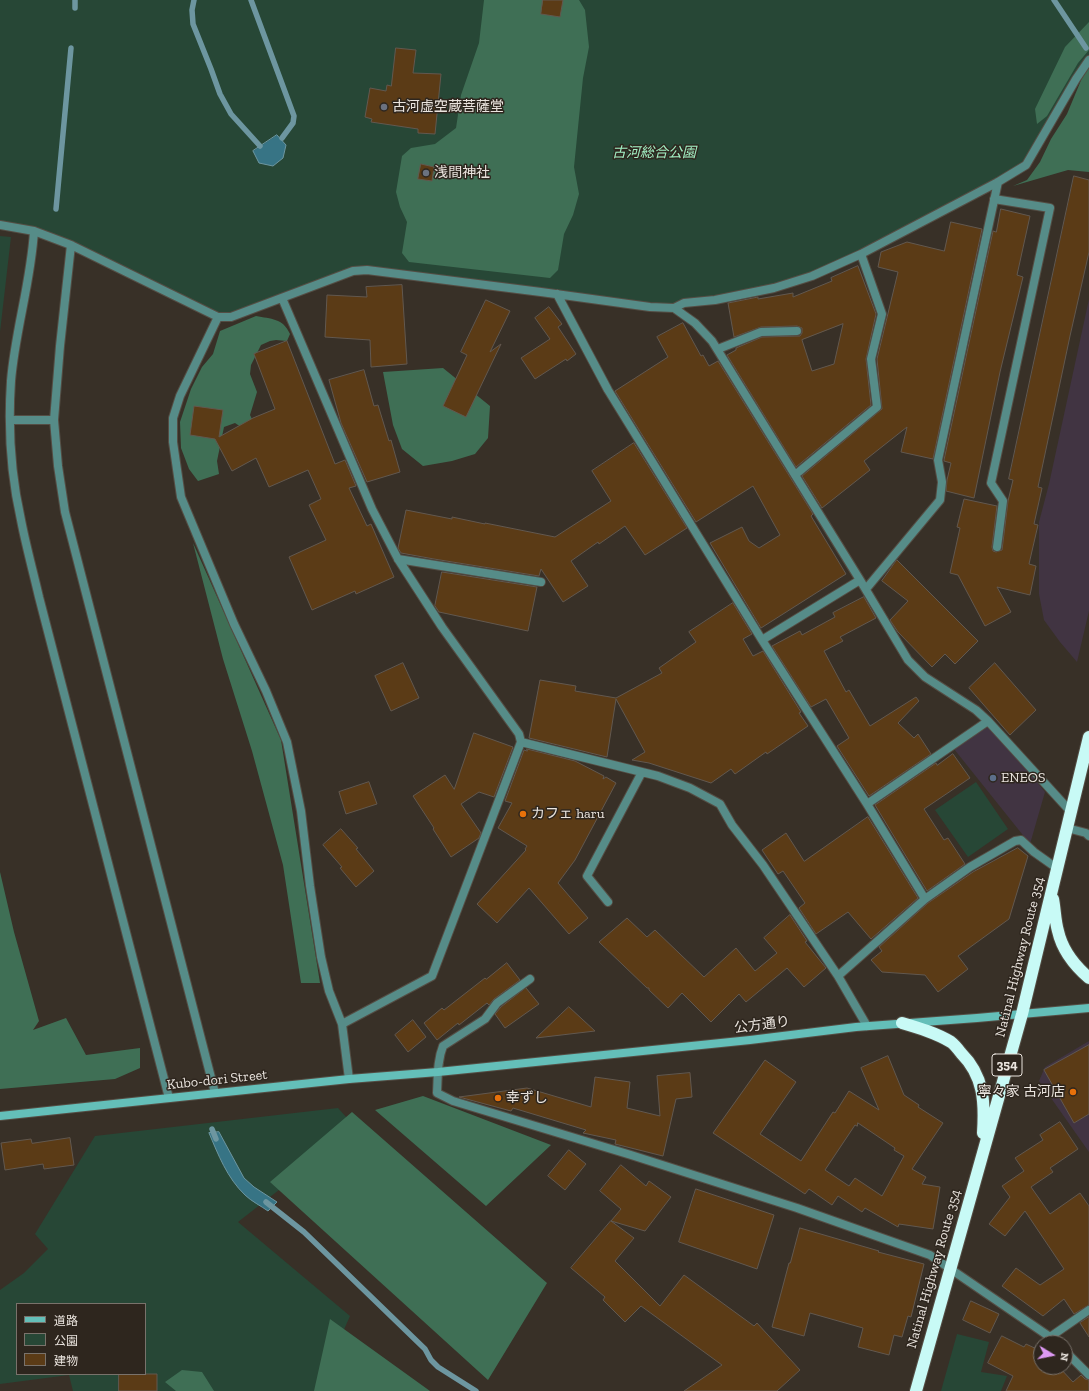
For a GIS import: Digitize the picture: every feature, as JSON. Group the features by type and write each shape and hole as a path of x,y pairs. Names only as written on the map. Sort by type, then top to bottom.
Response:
{"highway":[{"name":"Natinal Highway Route 354","path":"916,1391 1022,1014 1089,737"},
{"path":"1052,892 1060,938 1066,951 1078,969 1089,978"},
{"path":"902,1023 930,1031 952,1043 967,1059 980,1082 984,1108 982,1156"}],"street":[{"path":"0,225 34,232 71,245 218,316 231,318 353,271 367,270 650,307 674,308 684,304 715,300 774,288 812,276 861,254 998,182 1026,165 1076,79 1089,60"},
{"path":"866,589 940,500 942,482 938,460 998,182"},
{"path":"994,199 1050,208 991,483 1003,501 997,547"},
{"path":"34,232 33,252 16,339 11,381 10,420 13,471 20,519 169,1098"},
{"path":"71,245 61,332 54,420 58,466 65,512 215,1093"},
{"path":"795,475 877,406 872,359 882,314 861,254"},
{"path":"557,294 608,390 762,640 867,804 925,900"},
{"path":"282,298 372,509 398,559 442,627 519,734 521,742 432,976 342,1024"},
{"path":"674,308 696,323 712,340 718,349 908,660 925,677 976,710 988,721 1071,812"},
{"path":"218,316 180,396 173,418 172,442 181,497 234,624 266,691 287,742 301,811 310,886 321,957 329,991 342,1024 349,1079"},
{"path":"718,349 761,332 797,331"},
{"path":"10,420 54,420"},
{"path":"398,559 541,582"},
{"path":"762,640 860,580"},
{"path":"867,804 988,721"},
{"path":"521,742 658,776 690,788 720,804 732,825 762,865 838,976 867,1026"},
{"path":"608,902 587,876 642,772"},
{"path":"1067,828 1088,833"},
{"path":"838,976 925,900 970,867 1015,841 1021,840 1034,852 1058,869"},
{"path":"530,980 497,1003 485,1019 443,1046 440,1054 437,1093 452,1101 631,1155 797,1208 930,1255 1047,1335"},
{"name":"公方通り","path":"438,1072 750,1040 867,1026 1089,1008"},
{"name":"Kubo-dori Street","path":"0,1116 349,1079 438,1072"},
{"path":"1053,1335 1089,1310"},
{"path":"1073,1359 1089,1375"}],"shaded area":[{"path":"1089,299 1089,611 1077,662 1044,620 1039,594 1039,522 1049,484"},
{"path":"988,722 1045,792 1030,844 954,749"},
{"name":"寧々家 古河店","path":"1089,1041 1089,1152 1039,1081 1045,1067"}],"green space":[{"name":"古河総合公園","path":"0,0 1089,0 1089,62 1026,165 812,276 674,308 367,270 231,317 218,317 71,245 0,225"},
{"path":"484,0 579,0 585,10 589,47 583,78 574,167 579,194 573,215 564,234 558,270 550,278 409,262 402,253 407,222 400,207 396,192 402,156 411,148 435,144 456,128 461,95 479,43"},
{"path":"1089,22 1089,50 1078,63 1047,116 1037,124 1035,109 1065,47"},
{"path":"1089,64 1089,172 1068,170 1013,186 1027,180 1040,162 1051,139 1067,114"},
{"path":"0,236 11,237 0,332"},
{"path":"256,316 280,322 290,334 287,341 276,340 261,345 251,365 250,374 257,392 250,415 256,427 247,431 235,423 224,427 217,461 219,474 198,481 189,469 181,448 180,422 191,389 202,367 213,354 220,331"},
{"path":"443,368 490,406 488,438 475,454 452,461 423,466 402,449 393,425 383,372"},
{"path":"193,543 281,740 320,983 301,983 283,865 252,751 223,659"},
{"path":"976,782 1008,829 968,857 935,810"},
{"path":"0,872 14,932 39,1021 33,1030 66,1018 86,1055 140,1048 140,1068 115,1079 0,1089"},
{"path":"423,1096 551,1145 486,1206 375,1110"},
{"path":"338,1108 357,1129 238,1222 350,1316 317,1391 73,1391 69,1375 0,1384 0,1290 24,1273 48,1249 35,1234 95,1136"},
{"path":"352,1112 547,1283 488,1380 270,1182"},
{"path":"330,1319 430,1391 314,1391"},
{"path":"957,1334 989,1342 981,1372 1007,1376 1001,1391 941,1391"},
{"path":"182,1370 202,1372 214,1391 176,1391 165,1382"}],"water":[{"path":"277,135 286,145 283,158 273,166 259,163 253,151"},
{"path":"219,1132 244,1178 254,1187 277,1202 268,1211 245,1195 228,1173 209,1133"}],"building":[{"path":"543,0 563,0 560,17 541,14"},
{"path":"396,48 416,50 413,73 441,74 435,134 418,133 418,129 371,122 372,119 365,117 370,88 386,91 387,85 391,86"},
{"name":"浅間神社","path":"421,164 434,167 432,181 418,179"},
{"path":"1074,176 1089,180 1089,252 1038,487 1042,488 1034,524 1038,525 1029,564 1036,566 1030,595 997,587 1011,612 985,626 958,575 950,573 960,528 957,527 964,499 997,506 992,547 993,551 996,552 1002,550 1008,501 1013,480 1009,479"},
{"path":"1001,209 1030,216 1017,275 1023,277 1000,372 974,498 946,491 951,463 944,460 993,231 996,232"},
{"path":"951,222 982,229 933,459 901,452 907,427 864,461 870,470 822,508 802,476 882,409 877,359 898,272 878,267 881,252 907,242 944,251"},
{"path":"858,266 876,314 866,359 871,405 796,467 727,355 736,350 736,348 762,337 800,336 802,333 802,328 797,326 761,327 734,337 728,303 758,297 758,299 793,293 793,297 832,281 831,278","holes":["843,324 834,364 812,371 802,340"]},
{"path":"402,285 407,364 371,367 370,340 325,337 327,295 367,297 366,287"},
{"path":"486,300 510,311 490,352 501,344 466,417 443,406 467,355 461,352"},
{"path":"549,307 562,324 558,327 576,354 567,361 566,359 535,379 521,358 550,339 535,318"},
{"path":"683,323 701,356 703,355 709,366 718,361 813,514 811,516 846,574 761,628 710,543 742,527 749,541 759,548 780,535 753,486 696,522 615,391 668,357 657,337"},
{"path":"287,341 335,464 345,460 356,486 349,488 367,526 371,524 394,577 356,594 355,591 312,610 289,557 326,540 309,505 321,499 308,470 269,487 256,458 232,471 215,439 190,435 194,406 223,410 219,437 253,418 275,409 254,354"},
{"path":"364,370 374,406 378,405 389,441 391,440 400,472 367,482 341,423 329,380"},
{"path":"634,443 687,528 645,555 625,526 599,544 598,542 571,561 588,586 563,602 541,569 539,576 401,553 398,548 406,510 452,519 452,517 555,537 611,501 592,471"},
{"path":"897,560 978,641 955,664 945,654 932,667 898,632 890,620 908,601 882,581"},
{"path":"442,572 537,587 528,631 439,612 435,606"},
{"path":"864,597 876,618 840,637 843,641 824,651 846,692 849,690 870,726 916,697 919,701 898,723 914,738 918,734 931,754 869,796 837,746 849,738 826,699 811,707 772,646 800,631 802,635 835,617 833,613"},
{"path":"733,603 752,634 743,639 753,656 763,651 801,712 799,713 808,726 767,754 766,752 735,774 731,769 711,783 649,763 632,760 645,752 616,699 607,757 529,738 540,680 576,686 575,691 616,698 662,673 659,668 696,642 689,632"},
{"path":"403,663 419,698 391,711 375,676"},
{"path":"995,663 1036,710 1010,735 969,688"},
{"path":"474,733 513,747 494,797 479,792 461,804 481,833 479,838 451,857 413,796 445,775 454,789"},
{"path":"527,749 575,761 604,776 603,779 606,777 616,783 575,860 558,883 588,918 569,934 529,888 497,923 477,904 526,850 525,849 527,846 498,828 512,803 505,801 524,750 527,751"},
{"path":"953,754 970,778 924,809 944,840 948,838 965,864 927,891 875,805 936,763 937,765"},
{"path":"369,782 377,804 346,814 339,792"},
{"path":"868,817 918,898 871,939 848,912 816,934 799,908 805,903 783,871 778,874 762,850 786,833 804,861"},
{"path":"341,829 358,848 356,849 374,871 356,887 340,868 342,867 323,845"},
{"path":"1018,848 1028,856 1009,919 958,956 968,969 938,992 925,975 882,972 871,960 882,951 879,947 928,903 973,872"},
{"path":"790,915 807,941 805,942 826,968 804,987 787,968 746,1002 739,994 711,1022 682,993 668,1008 649,990 649,988 647,988 599,942 627,918 647,937 655,930 704,977 736,948 755,971 777,953 764,938"},
{"path":"507,963 520,980 494,999 489,1005 487,1003 437,1040 424,1023 442,1008 444,1010"},
{"path":"526,988 539,1004 505,1028 495,1014 501,1007"},
{"path":"569,1007 595,1031 536,1038 560,1015"},
{"path":"413,1020 426,1037 408,1052 395,1035"},
{"name":"寧々家 古河店","path":"1089,1045 1089,1114 1074,1123 1044,1070"},
{"path":"888,1056 904,1095 919,1105 918,1107 943,1123 912,1169 926,1177 922,1184 940,1187 933,1229 899,1224 898,1227 865,1208 862,1212 838,1196 832,1205 809,1189 805,1194 713,1133 765,1060 796,1082 760,1134 801,1161 833,1112 835,1113 849,1091 879,1110 861,1068","holes":["858,1123 895,1148 894,1150 904,1156 882,1196 855,1178 849,1186 825,1170 855,1125 857,1126"]},
{"path":"690,1073 692,1097 676,1099 663,1156 615,1144 616,1140 583,1133 586,1130 513,1108 511,1111 459,1097 527,1088 591,1107 595,1077 630,1082 627,1108 660,1116 657,1076"},
{"path":"1060,1122 1078,1149 1050,1168 1053,1172 1031,1187 1050,1214 1080,1193 1089,1206 1089,1305 1074,1314 1064,1299 1043,1316 1002,1286 1016,1268 1040,1285 1064,1269 1025,1211 1005,1236 989,1224 1010,1197 1002,1186 1024,1171 1015,1158 1043,1140 1040,1135"},
{"path":"70,1138 74,1165 44,1169 43,1164 5,1170 1,1143 31,1139 32,1143"},
{"path":"569,1150 586,1164 565,1190 548,1176"},
{"path":"621,1165 646,1186 649,1181 671,1197 645,1231 611,1221 621,1209 600,1191"},
{"path":"696,1189 774,1215 757,1269 679,1242"},
{"path":"611,1221 634,1238 615,1261 660,1306 684,1275 754,1326 757,1323 800,1370 777,1391 684,1391 722,1365 641,1306 625,1322 603,1300 605,1297 571,1268"},
{"path":"800,1228 879,1251 878,1252 924,1264 911,1317 908,1316 902,1337 894,1335 889,1355 858,1347 863,1328 810,1313 804,1336 772,1327"},
{"path":"971,1301 999,1314 990,1333 963,1320"},
{"path":"1089,1317 1089,1337 1080,1323"},
{"path":"1002,1336 1024,1347 1026,1344 1033,1347 1033,1375 1066,1375 1073,1382 1081,1375 1085,1379 1089,1380 1089,1391 1006,1391 1013,1376 988,1363"},
{"path":"157,1374 157,1391 119,1391 119,1375"}],"waterway":[{"path":"75,0 75,8"},
{"path":"194,0 192,10 193,24 220,94 231,114 260,146"},
{"path":"251,0 294,116 293,123 282,138"},
{"path":"1054,0 1086,48"},
{"path":"56,209 71,48"},
{"path":"212,1129 216,1139"},
{"path":"266,1202 304,1232 425,1349 431,1360 438,1367 476,1391"}],"place":[{"name":"古河虚空蔵菩薩堂","path":"384,107"},
{"name":"浅間神社","path":"426,173"},
{"name":"ENEOS","path":"993,778"},
{"name":"カフェ haru","path":"523,814"},
{"name":"寧々家 古河店","path":"1073,1092"},
{"name":"幸ずし","path":"498,1098"}]}
